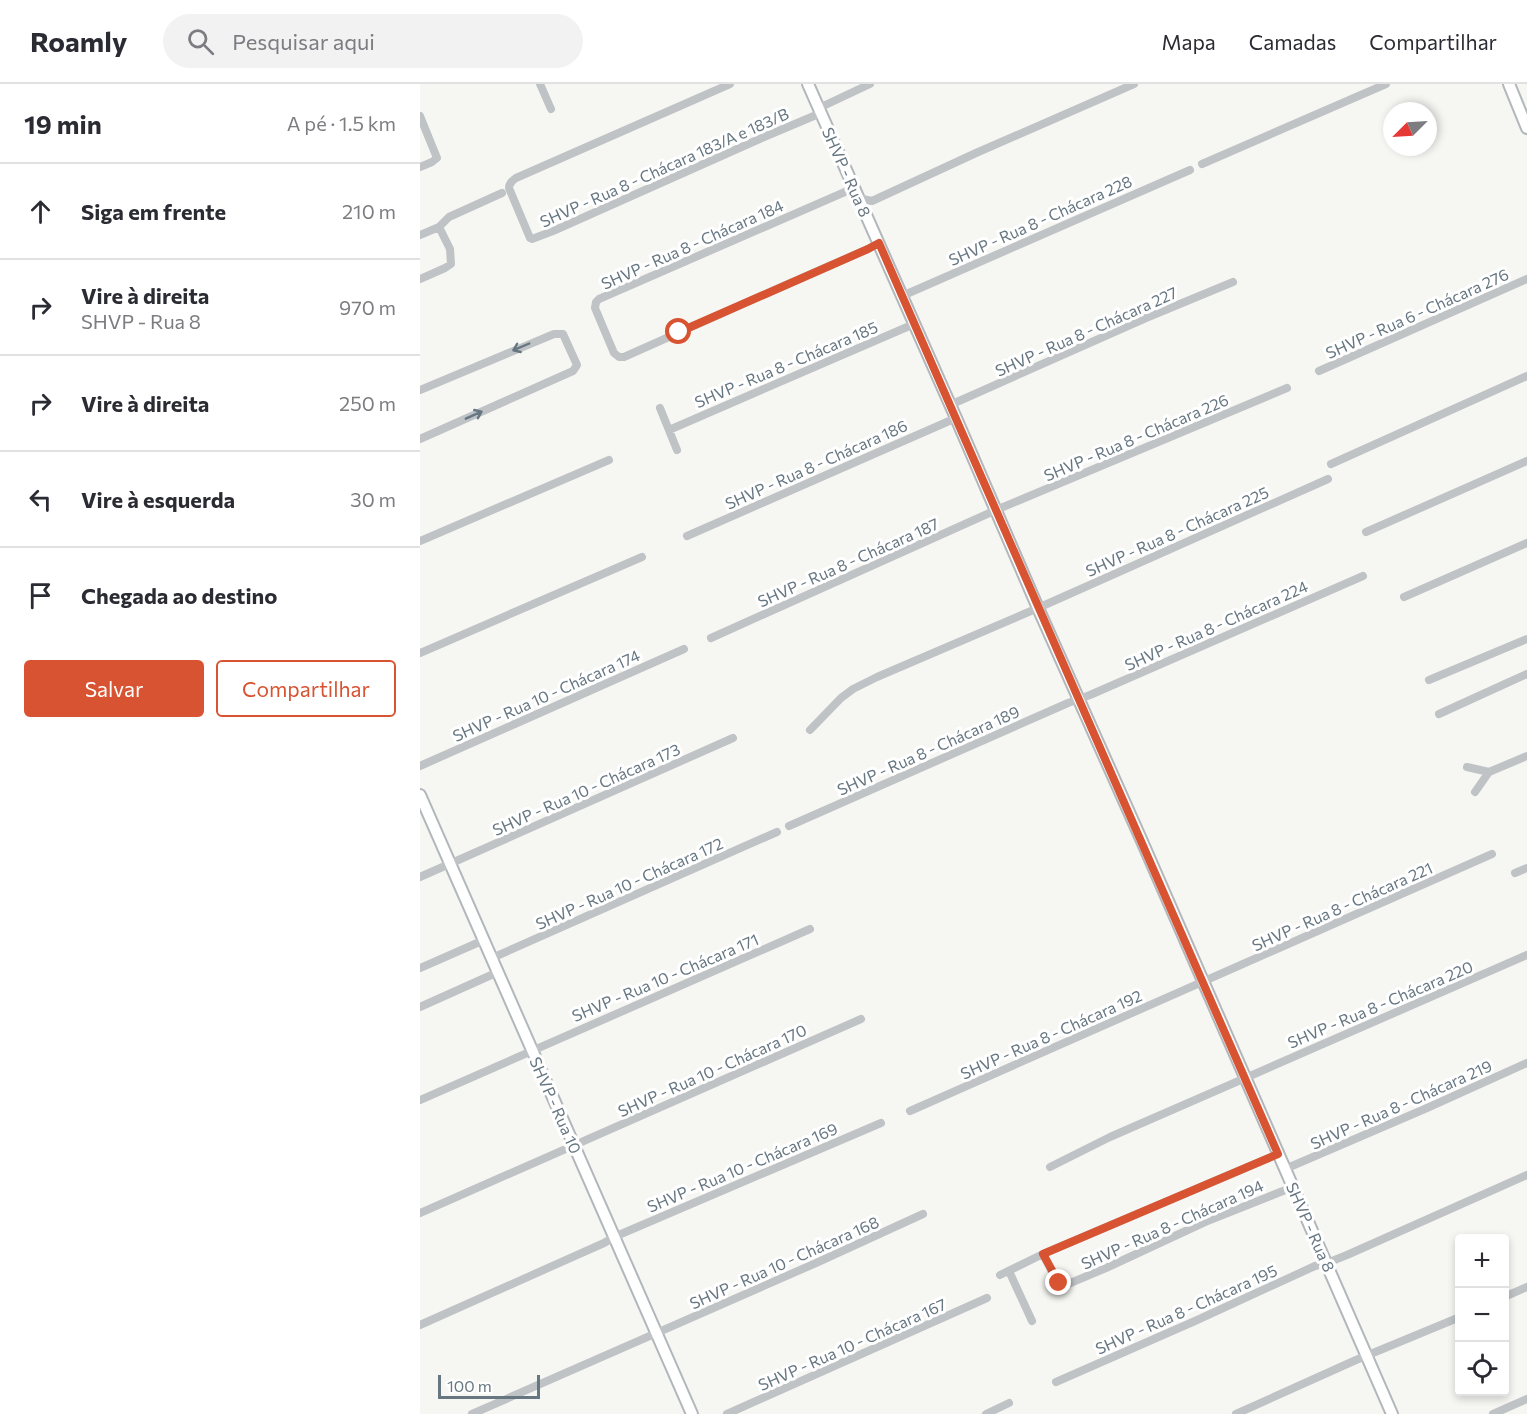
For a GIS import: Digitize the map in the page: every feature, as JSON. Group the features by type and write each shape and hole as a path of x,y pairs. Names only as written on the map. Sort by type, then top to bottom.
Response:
{"street":[{"path":"540,84 551,109"},
{"name":"SHVP - Rua 8 - Chácara 183/A e 183/B","path":"730,84 516,178 511,182 509,188 530,238 553,231 820,111"},
{"name":"SHVP - Rua 8","path":"808,84 1392,1414"},
{"path":"820,111 870,84"},
{"name":"SHVP - Rua 8 - Chácara 184","path":"879,243 624,357 619,357 614,353 595,308 598,300 856,193 870,201 881,197 1134,84"},
{"path":"1202,164 1386,84"},
{"path":"1509,84 1527,128"},
{"path":"420,116 437,158 420,167"},
{"name":"SHVP - Rua 8 - Chácara 228","path":"902,296 1190,170"},
{"path":"420,235 439,227 449,216 502,193"},
{"path":"420,279 451,264 450,249 439,227"},
{"name":"SHVP - Rua 6 - Chácara 276","path":"1318,371 1527,279"},
{"name":"SHVP - Rua 8 - Chácara 227","path":"950,405 1233,282"},
{"name":"SHVP - Rua 8 - Chácara 185","path":"669,430 914,324"},
{"path":"420,390 554,333 563,334 577,365 573,371 420,439"},
{"path":"1331,464 1527,376"},
{"name":"SHVP - Rua 8 - Chácara 226","path":"996,510 1287,388"},
{"path":"660,408 677,450"},
{"name":"SHVP - Rua 8 - Chácara 186","path":"687,536 956,418"},
{"path":"420,541 609,460"},
{"path":"1366,532 1527,461"},
{"name":"SHVP - Rua 8 - Chácara 225","path":"810,730 841,698 902,665 1038,608 1328,479"},
{"name":"SHVP - Rua 8 - Chácara 187","path":"711,638 996,510"},
{"path":"1404,597 1527,543"},
{"path":"420,653 642,557"},
{"name":"SHVP - Rua 8 - Chácara 224","path":"1079,699 1363,576"},
{"path":"1429,680 1527,639"},
{"name":"SHVP - Rua 10 - Chácara 174","path":"420,766 684,649"},
{"path":"1439,714 1527,675"},
{"name":"SHVP - Rua 8 - Chácara 189","path":"789,826 1079,699"},
{"name":"SHVP - Rua 10 - Chácara 173","path":"420,877 734,738"},
{"path":"1475,792 1489,772 1527,756"},
{"path":"1467,767 1489,772"},
{"name":"SHVP - Rua 10","path":"420,795 692,1414"},
{"name":"SHVP - Rua 10 - Chácara 172","path":"492,958 777,832"},
{"name":"SHVP - Rua 8 - Chácara 221","path":"1203,981 1492,854"},
{"path":"1515,873 1527,868"},
{"name":"SHVP - Rua 10 - Chácara 171","path":"420,1100 810,929"},
{"path":"420,968 484,940"},
{"name":"SHVP - Rua 8 - Chácara 220","path":"1050,1167 1110,1137 1527,955"},
{"path":"420,1007 498,972"},
{"name":"SHVP - Rua 8 - Chácara 192","path":"910,1111 1203,981"},
{"name":"SHVP - Rua 10 - Chácara 170","path":"420,1213 861,1019"},
{"name":"SHVP - Rua 8 - Chácara 219","path":"1285,1169 1527,1063"},
{"name":"SHVP - Rua 10 - Chácara 169","path":"420,1325 614,1237 881,1123"},
{"name":"SHVP - Rua 8 - Chácara 194","path":"1000,1275 1043,1254 1278,1154"},
{"name":"SHVP - Rua 8 - Chácara 195","path":"1056,1382 1315,1266 1327,1263 1527,1175"},
{"name":"SHVP - Rua 8 - Chácara 194","path":"1043,1254 1056,1280 1061,1284 1068,1284 1205,1222 1293,1187"},
{"name":"SHVP - Rua 10 - Chácara 168","path":"472,1414 923,1214"},
{"path":"1008,1271 1032,1321"},
{"path":"1509,1295 1527,1287"},
{"name":"SHVP - Rua 10 - Chácara 167","path":"727,1414 987,1298"},
{"path":"1236,1414 1455,1319"},
{"path":"1492,1414 1527,1399"},
{"path":"986,1414 1009,1403"}],"route":[{"path":"679,332 879,243 1278,1154 1043,1254 1059,1283"}]}
